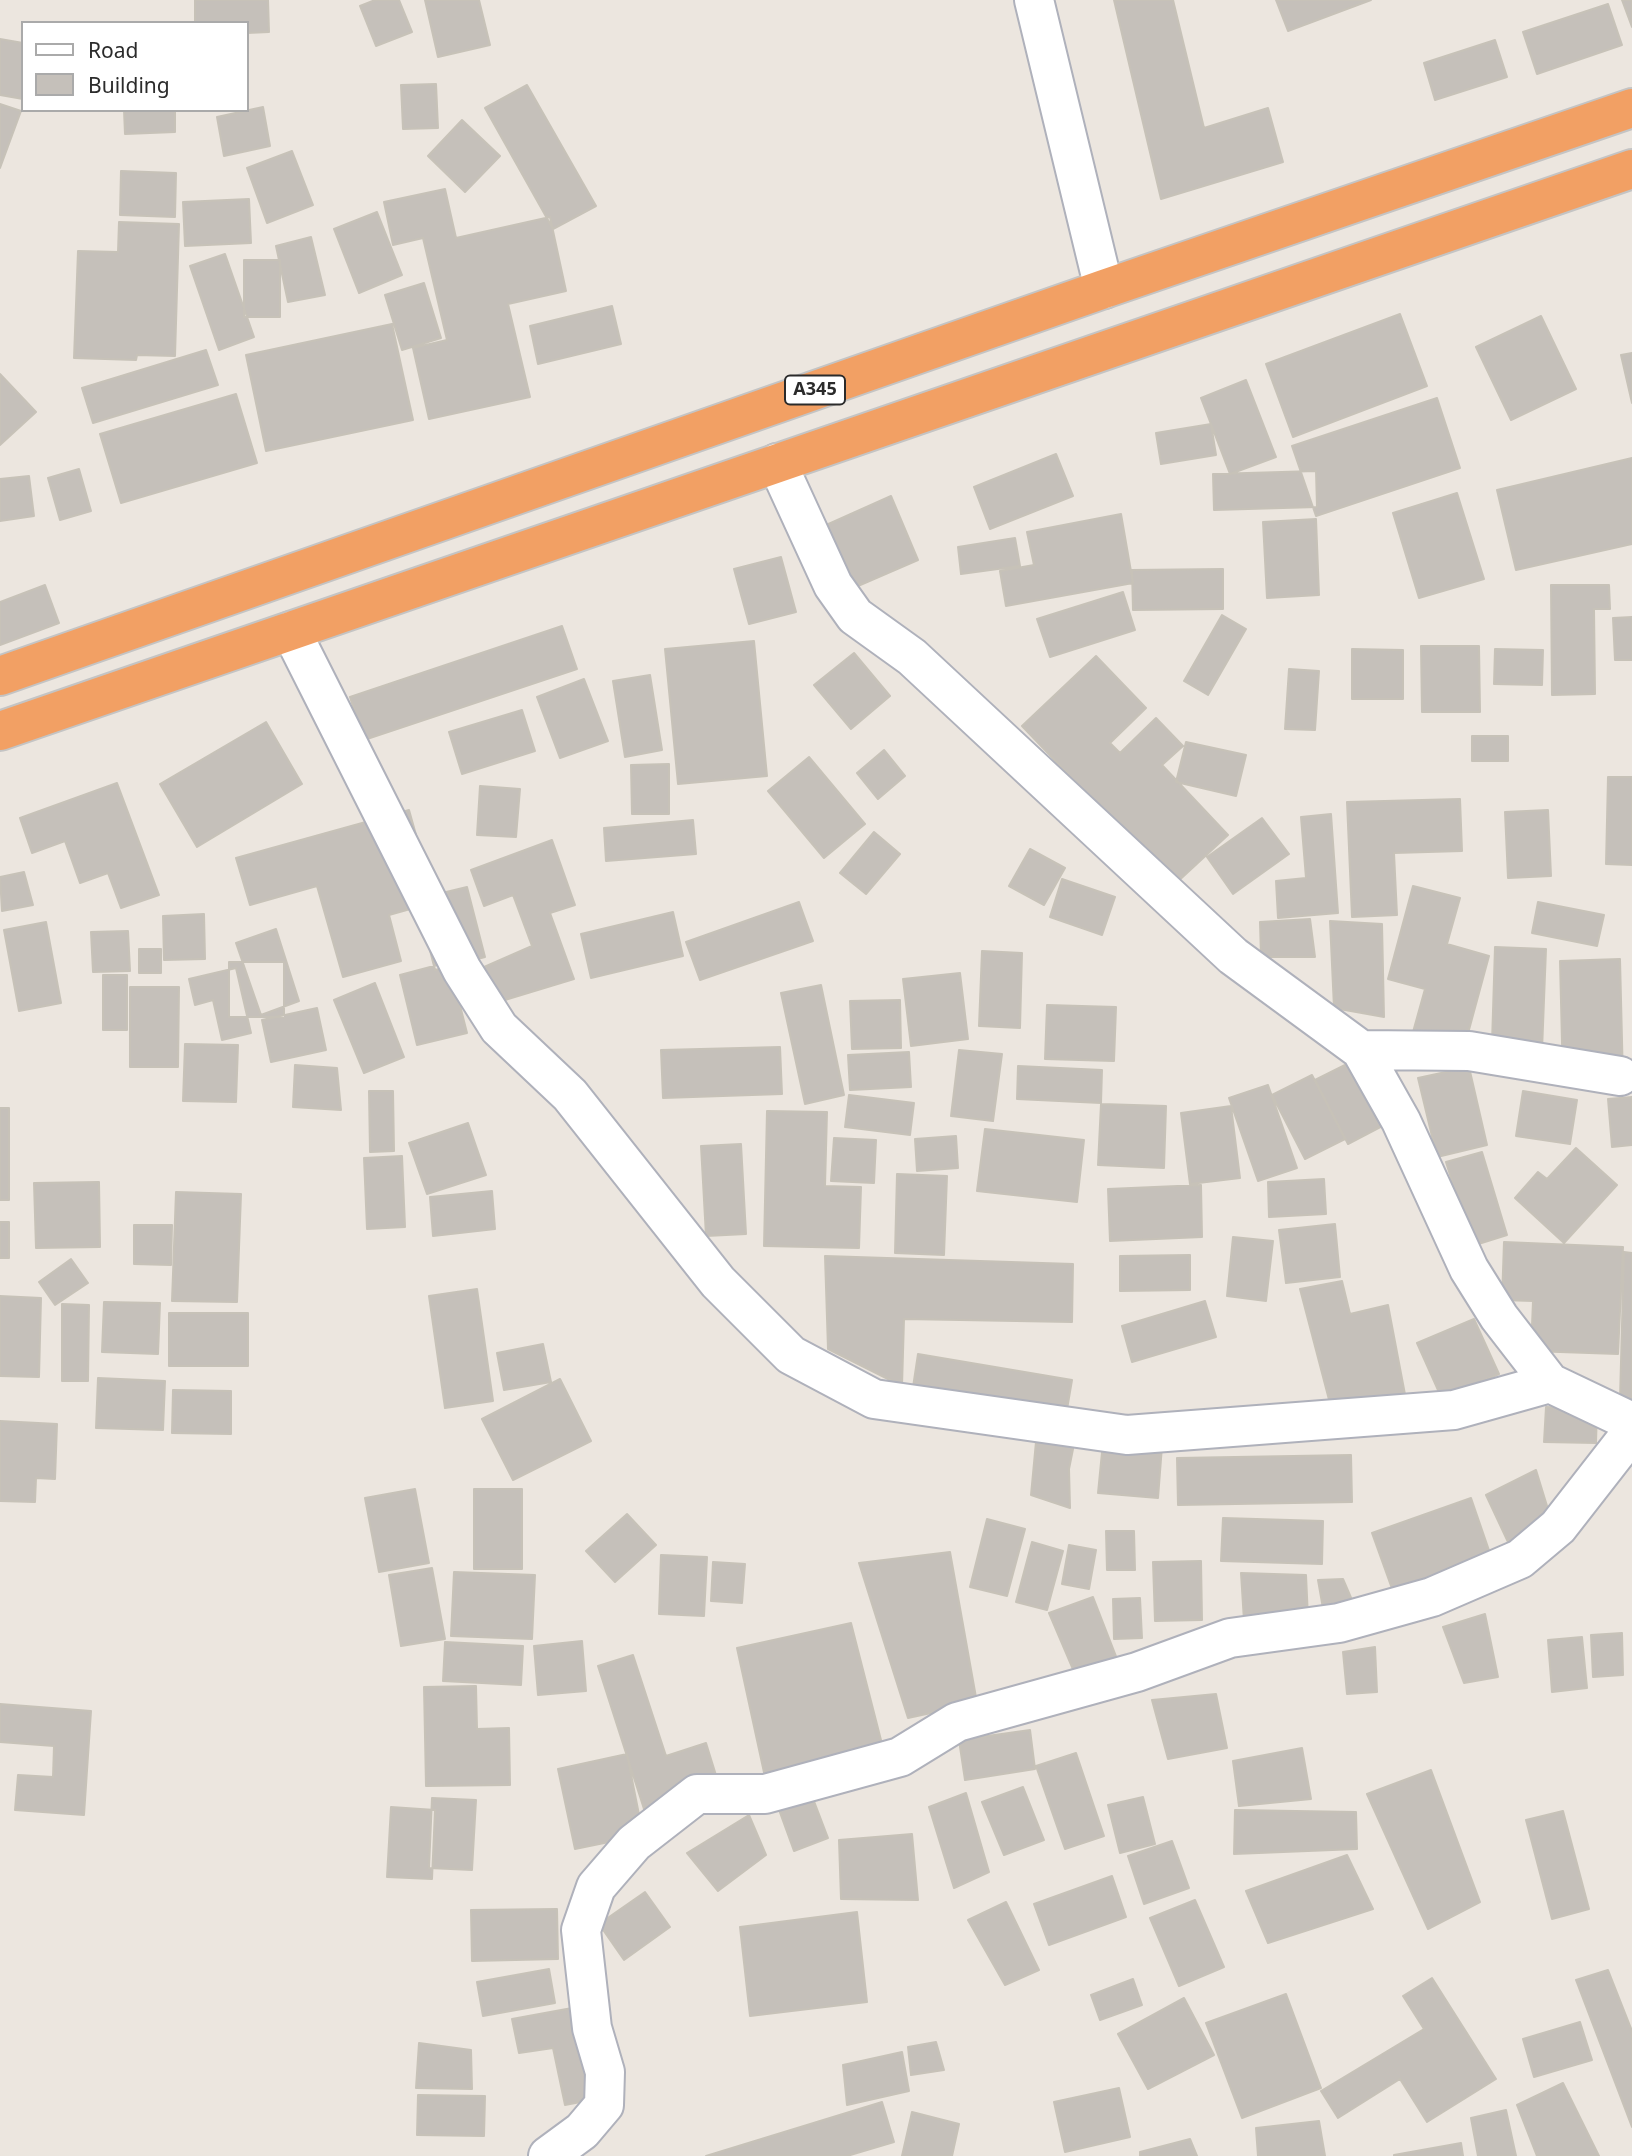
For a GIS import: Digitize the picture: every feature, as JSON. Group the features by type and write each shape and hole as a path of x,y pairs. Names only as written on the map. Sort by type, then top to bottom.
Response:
{"highway":[{"name":"A345","path":"0,676 1104,289 1632,108"},
{"path":"0,731 1632,169"}],"street":[{"path":"1034,0 1104,289"},
{"path":"777,463 833,584 855,616 912,657 1233,956 1361,1049 1401,1121 1469,1269 1499,1317 1550,1383 1632,1422"},
{"path":"291,631 461,970 499,1028 570,1095 718,1282 791,1355 874,1399 1127,1435 1454,1410 1550,1383"},
{"path":"1361,1049 1469,1051 1620,1076"},
{"path":"548,2156 583,2131 604,2105 605,2072 592,2028 581,1930 596,1887 634,1843 697,1794 765,1794 900,1757 957,1722 1137,1672 1230,1638 1339,1623 1432,1597 1520,1559 1558,1527 1632,1432"}],"building":[{"path":"195,0 268,0 269,32 248,33 248,21 195,21"},
{"path":"375,0 399,0 412,32 376,46 360,6"},
{"path":"425,0 479,0 490,45 438,57"},
{"path":"1114,0 1173,0 1204,128 1268,108 1283,162 1161,199"},
{"path":"1276,0 1371,0 1288,31"},
{"path":"1622,0 1632,0 1632,27"},
{"path":"1608,4 1622,45 1537,74 1523,32"},
{"path":"0,39 21,43 21,99 0,95"},
{"path":"1495,40 1507,77 1435,100 1424,63"},
{"path":"436,84 438,128 403,129 401,85"},
{"path":"527,85 596,206 553,229 485,108"},
{"path":"0,104 21,111 0,168"},
{"path":"263,107 270,146 224,156 217,117"},
{"path":"124,112 175,112 175,132 125,134"},
{"path":"462,120 500,156 465,192 428,156"},
{"path":"292,151 313,205 267,223 247,168"},
{"path":"121,171 176,173 175,217 120,215"},
{"path":"445,189 456,238 550,217 566,291 508,304 530,397 429,419 413,348 447,340 423,238 393,245 384,202"},
{"path":"249,199 251,243 185,246 183,202"},
{"path":"377,212 402,275 359,293 334,229"},
{"path":"119,222 179,224 175,356 137,355 136,360 74,358 78,251 118,252"},
{"path":"311,237 325,295 288,302 276,246"},
{"path":"225,254 254,337 219,350 190,266"},
{"path":"244,260 280,260 280,317 244,317"},
{"path":"424,283 441,338 402,350 385,295"},
{"path":"612,306 621,344 538,364 530,326"},
{"path":"1400,314 1427,386 1293,437 1266,364"},
{"path":"1541,316 1576,389 1511,420 1476,347"},
{"path":"392,324 413,420 266,451 246,355"},
{"path":"206,350 218,385 93,423 82,388"},
{"path":"1632,353 1632,403 1621,355"},
{"path":"0,374 36,412 0,445"},
{"path":"1246,380 1276,457 1230,474 1201,398"},
{"path":"236,394 257,463 121,503 100,434"},
{"path":"1437,398 1460,468 1316,516 1292,446"},
{"path":"1211,424 1216,455 1161,464 1156,433"},
{"path":"1056,454 1073,496 990,529 974,487"},
{"path":"1632,458 1632,544 1516,570 1497,490"},
{"path":"79,469 91,511 60,520 48,478"},
{"path":"1316,471 1317,507 1214,510 1213,474"},
{"path":"29,476 34,516 0,521 0,479"},
{"path":"1457,493 1484,579 1419,598 1393,513"},
{"path":"891,496 918,560 851,589 824,526"},
{"path":"1121,514 1133,583 1006,606 1000,571 1034,565 1027,532"},
{"path":"1316,519 1319,595 1267,598 1263,522"},
{"path":"1015,538 1020,566 961,574 958,547"},
{"path":"781,557 796,612 749,624 734,569"},
{"path":"1223,569 1223,609 1133,610 1132,570"},
{"path":"45,585 59,623 0,645 0,602"},
{"path":"1551,585 1609,585 1610,609 1594,609 1595,694 1552,695"},
{"path":"1123,592 1135,630 1050,657 1037,619"},
{"path":"1222,615 1246,629 1208,695 1184,681"},
{"path":"1632,617 1632,660 1615,660 1613,618"},
{"path":"562,626 577,669 364,740 350,697"},
{"path":"754,641 767,776 678,784 665,649"},
{"path":"1421,646 1479,646 1480,712 1422,712"},
{"path":"1352,649 1403,650 1403,699 1352,699"},
{"path":"1495,649 1543,650 1542,685 1494,684"},
{"path":"854,653 890,696 851,729 814,685"},
{"path":"1096,656 1146,708 1110,743 1120,753 1156,718 1183,746 1162,765 1228,835 1174,885 1022,726"},
{"path":"1289,669 1319,671 1315,730 1285,729"},
{"path":"650,675 662,750 625,757 613,681"},
{"path":"584,679 608,741 560,758 537,697"},
{"path":"522,710 535,751 462,774 449,732"},
{"path":"266,722 302,784 197,847 160,784"},
{"path":"1472,736 1508,736 1508,761 1472,761"},
{"path":"1186,742 1246,755 1236,796 1176,782"},
{"path":"884,750 905,776 878,799 857,773"},
{"path":"809,757 865,824 824,858 768,791"},
{"path":"669,764 669,814 632,814 631,765"},
{"path":"1608,777 1632,777 1632,865 1606,864"},
{"path":"117,783 159,895 121,908 108,873 80,883 65,841 32,853 20,818"},
{"path":"480,786 520,789 516,837 477,835"},
{"path":"1460,799 1462,851 1394,853 1397,915 1352,917 1347,802"},
{"path":"409,810 435,902 389,915 401,961 343,977 317,886 250,905 236,858"},
{"path":"1548,810 1551,876 1508,878 1505,812"},
{"path":"1331,814 1338,913 1278,918 1276,881 1306,878 1301,817"},
{"path":"1262,818 1289,854 1233,894 1207,857"},
{"path":"693,820 696,854 606,861 604,828"},
{"path":"874,832 900,854 866,894 840,873"},
{"path":"552,840 575,905 550,913 574,979 495,1003 475,971 532,946 513,895 484,906 471,870"},
{"path":"1030,849 1065,868 1044,905 1009,886"},
{"path":"24,872 33,905 2,911 0,877"},
{"path":"1062,879 1115,897 1102,935 1050,917"},
{"path":"1413,886 1460,898 1447,944 1489,956 1460,1063 1408,1050 1425,989 1388,979"},
{"path":"467,887 485,957 435,970 417,899"},
{"path":"799,902 813,941 700,980 686,942"},
{"path":"1538,902 1604,915 1597,946 1532,933"},
{"path":"673,912 683,956 591,978 581,934"},
{"path":"204,914 205,959 164,960 163,916"},
{"path":"1310,919 1315,957 1261,957 1260,922"},
{"path":"1330,921 1382,924 1384,1017 1334,1008"},
{"path":"46,922 61,1003 19,1011 4,930"},
{"path":"276,929 299,1001 261,1015 236,943"},
{"path":"128,931 130,971 93,972 91,932"},
{"path":"1495,947 1546,949 1541,1076 1491,1075"},
{"path":"139,949 161,949 161,973 139,973"},
{"path":"982,951 1022,953 1020,1028 979,1026"},
{"path":"1620,959 1623,1081 1563,1083 1560,961"},
{"path":"229,962 284,962 284,1017 229,1017"},
{"path":"449,962 467,1033 417,1045 400,975"},
{"path":"236,968 251,1033 222,1040 213,1000 195,1005 189,979"},
{"path":"960,973 968,1039 911,1046 903,979"},
{"path":"103,975 127,975 127,1030 103,1030"},
{"path":"375,983 404,1057 364,1073 334,1000"},
{"path":"821,985 844,1095 805,1104 781,993"},
{"path":"130,987 179,987 178,1067 130,1067"},
{"path":"900,1000 901,1048 852,1049 850,1001"},
{"path":"1047,1005 1116,1007 1114,1061 1045,1059"},
{"path":"317,1008 326,1050 271,1062 262,1020"},
{"path":"185,1044 238,1045 236,1102 183,1101"},
{"path":"780,1047 782,1094 663,1098 661,1050"},
{"path":"959,1050 1002,1054 993,1121 951,1116"},
{"path":"909,1052 911,1087 850,1090 848,1055"},
{"path":"1355,1060 1388,1123 1348,1144 1315,1080"},
{"path":"295,1065 337,1068 341,1110 293,1107"},
{"path":"1018,1066 1102,1070 1101,1103 1017,1099"},
{"path":"1469,1067 1487,1145 1437,1157 1418,1078"},
{"path":"1312,1075 1345,1139 1305,1159 1272,1095"},
{"path":"1268,1085 1297,1168 1258,1181 1229,1098"},
{"path":"369,1091 393,1091 394,1151 370,1152"},
{"path":"1523,1091 1577,1100 1570,1144 1516,1136"},
{"path":"849,1095 914,1103 910,1135 845,1127"},
{"path":"1632,1097 1632,1145 1612,1147 1608,1099"},
{"path":"1101,1104 1166,1106 1164,1168 1098,1165"},
{"path":"1231,1106 1240,1178 1190,1184 1181,1113"},
{"path":"0,1108 9,1108 9,1200 0,1200"},
{"path":"767,1111 827,1112 825,1186 861,1187 859,1248 764,1246"},
{"path":"468,1123 486,1175 427,1194 409,1143"},
{"path":"985,1129 1084,1140 1077,1202 977,1191"},
{"path":"956,1136 958,1168 917,1171 915,1139"},
{"path":"834,1138 876,1140 874,1183 831,1181"},
{"path":"741,1144 746,1234 706,1236 701,1146"},
{"path":"1576,1148 1617,1185 1564,1243 1515,1198 1538,1172 1547,1179"},
{"path":"1482,1152 1507,1235 1472,1246 1446,1162"},
{"path":"402,1156 405,1227 367,1229 364,1158"},
{"path":"897,1174 947,1176 944,1255 895,1253"},
{"path":"1324,1179 1326,1214 1269,1217 1268,1182"},
{"path":"99,1182 100,1247 36,1248 34,1183"},
{"path":"1201,1185 1202,1237 1110,1241 1108,1189"},
{"path":"492,1191 495,1229 433,1236 430,1197"},
{"path":"176,1192 241,1194 237,1302 172,1301"},
{"path":"0,1222 9,1222 9,1258 0,1258"},
{"path":"1335,1224 1340,1277 1286,1283 1279,1230"},
{"path":"134,1225 172,1225 171,1265 134,1264"},
{"path":"1233,1237 1273,1241 1266,1301 1227,1296"},
{"path":"1504,1242 1623,1247 1618,1354 1531,1351 1533,1301 1502,1300"},
{"path":"1624,1252 1632,1253 1632,1400 1620,1399"},
{"path":"1190,1255 1190,1290 1120,1291 1120,1256"},
{"path":"825,1256 1073,1264 1072,1322 904,1319 902,1386 828,1349"},
{"path":"71,1259 88,1283 55,1305 39,1282"},
{"path":"1342,1281 1350,1314 1388,1305 1407,1405 1333,1415 1300,1289"},
{"path":"477,1289 493,1401 445,1408 429,1296"},
{"path":"0,1296 41,1298 39,1377 0,1376"},
{"path":"1205,1301 1216,1337 1132,1362 1122,1326"},
{"path":"104,1302 160,1303 158,1354 102,1352"},
{"path":"62,1304 89,1305 88,1381 62,1381"},
{"path":"169,1313 248,1313 248,1366 169,1366"},
{"path":"1474,1319 1499,1374 1442,1399 1417,1343"},
{"path":"543,1344 551,1382 504,1390 497,1353"},
{"path":"918,1354 1072,1380 1065,1421 912,1394"},
{"path":"98,1378 165,1381 163,1430 96,1428"},
{"path":"560,1379 591,1441 513,1480 482,1419"},
{"path":"173,1390 231,1391 231,1434 172,1433"},
{"path":"1546,1407 1597,1409 1596,1443 1544,1442"},
{"path":"0,1421 57,1424 55,1479 36,1478 35,1502 0,1501"},
{"path":"1037,1431 1074,1444 1069,1469 1070,1508 1031,1495"},
{"path":"1103,1442 1162,1446 1158,1498 1098,1493"},
{"path":"1351,1455 1352,1502 1178,1505 1177,1458"},
{"path":"1536,1470 1551,1519 1508,1542 1486,1495"},
{"path":"415,1489 429,1563 379,1572 365,1498"},
{"path":"474,1489 522,1489 522,1569 474,1569"},
{"path":"1471,1498 1493,1562 1395,1597 1372,1533"},
{"path":"627,1514 656,1545 615,1582 586,1551"},
{"path":"1223,1518 1323,1521 1322,1564 1221,1561"},
{"path":"987,1519 1025,1529 1007,1596 970,1587"},
{"path":"1106,1531 1134,1531 1135,1570 1107,1570"},
{"path":"1032,1542 1063,1551 1047,1610 1016,1602"},
{"path":"1069,1545 1096,1550 1089,1589 1062,1584"},
{"path":"950,1552 977,1703 908,1718 859,1563"},
{"path":"661,1555 707,1557 704,1616 659,1614"},
{"path":"1201,1561 1202,1620 1155,1621 1153,1562"},
{"path":"713,1562 745,1564 742,1603 711,1601"},
{"path":"432,1568 445,1639 401,1646 389,1575"},
{"path":"454,1572 535,1575 532,1639 451,1636"},
{"path":"1241,1573 1306,1575 1308,1618 1244,1621"},
{"path":"1343,1579 1358,1614 1324,1614 1318,1580"},
{"path":"1093,1597 1119,1664 1078,1681 1049,1613"},
{"path":"1140,1598 1142,1638 1114,1639 1113,1599"},
{"path":"1485,1614 1498,1677 1464,1683 1443,1627"},
{"path":"851,1623 882,1744 765,1777 737,1648"},
{"path":"1622,1633 1623,1675 1593,1677 1591,1635"},
{"path":"1582,1637 1587,1688 1552,1692 1548,1640"},
{"path":"582,1641 586,1691 538,1695 534,1646"},
{"path":"445,1642 523,1646 521,1685 443,1681"},
{"path":"1375,1647 1377,1692 1347,1694 1343,1652"},
{"path":"633,1655 666,1756 706,1743 719,1785 644,1809 598,1666"},
{"path":"476,1686 477,1729 509,1728 510,1785 426,1786 424,1687"},
{"path":"1216,1694 1227,1748 1168,1759 1152,1700"},
{"path":"0,1704 91,1711 84,1815 15,1810 18,1775 53,1777 54,1746 0,1742"},
{"path":"1030,1730 1035,1769 965,1780 959,1740"},
{"path":"1302,1748 1311,1799 1239,1806 1233,1761"},
{"path":"1076,1753 1104,1836 1065,1849 1036,1766"},
{"path":"627,1754 643,1835 575,1849 558,1769"},
{"path":"1431,1770 1480,1902 1428,1929 1367,1794"},
{"path":"1023,1787 1044,1840 1004,1855 982,1802"},
{"path":"966,1793 989,1872 954,1888 929,1807"},
{"path":"812,1796 828,1838 794,1851 778,1807"},
{"path":"1143,1797 1155,1844 1120,1853 1108,1805"},
{"path":"432,1798 476,1800 472,1870 429,1868"},
{"path":"391,1807 435,1810 432,1879 387,1877"},
{"path":"1235,1810 1356,1812 1357,1849 1234,1854"},
{"path":"1563,1811 1589,1909 1552,1919 1526,1820"},
{"path":"749,1815 766,1855 718,1891 687,1853"},
{"path":"912,1834 918,1900 841,1899 839,1840"},
{"path":"1172,1841 1189,1888 1144,1904 1128,1856"},
{"path":"1347,1855 1373,1909 1268,1943 1246,1891"},
{"path":"1112,1876 1126,1917 1049,1945 1034,1904"},
{"path":"645,1892 670,1927 624,1960 599,1924"},
{"path":"1195,1900 1224,1967 1179,1986 1150,1918"},
{"path":"1006,1902 1039,1970 1005,1985 968,1920"},
{"path":"557,1909 558,1959 472,1961 471,1910"},
{"path":"857,1912 867,2002 750,2016 740,1927"},
{"path":"549,1969 555,2003 483,2016 477,1982"},
{"path":"1608,1970 1632,2031 1632,2127 1576,1980"},
{"path":"1432,1978 1496,2079 1427,2122 1400,2079 1338,2118 1321,2091 1424,2029 1403,1996"},
{"path":"1133,1979 1142,2005 1100,2020 1091,1995"},
{"path":"1286,1994 1321,2088 1242,2118 1206,2023"},
{"path":"1184,1998 1214,2055 1148,2089 1118,2034"},
{"path":"583,2006 601,2098 565,2105 553,2048 519,2053 512,2019"},
{"path":"1580,2022 1592,2060 1534,2077 1523,2039"},
{"path":"936,2042 944,2070 911,2075 908,2047"},
{"path":"419,2043 471,2050 472,2089 416,2088"},
{"path":"902,2052 909,2091 847,2105 843,2065"},
{"path":"1563,2083 1599,2156 1537,2156 1517,2105"},
{"path":"1119,2088 1130,2137 1065,2152 1054,2102"},
{"path":"418,2095 485,2096 484,2136 417,2135"},
{"path":"882,2102 894,2142 847,2156 706,2156"},
{"path":"1506,2110 1516,2156 1478,2156 1471,2118"},
{"path":"912,2112 959,2124 952,2156 902,2156"},
{"path":"1319,2121 1325,2156 1258,2156 1256,2128"},
{"path":"1190,2139 1197,2156 1140,2156 1140,2152"},
{"path":"1461,2143 1463,2156 1394,2156 1394,2155"}]}
